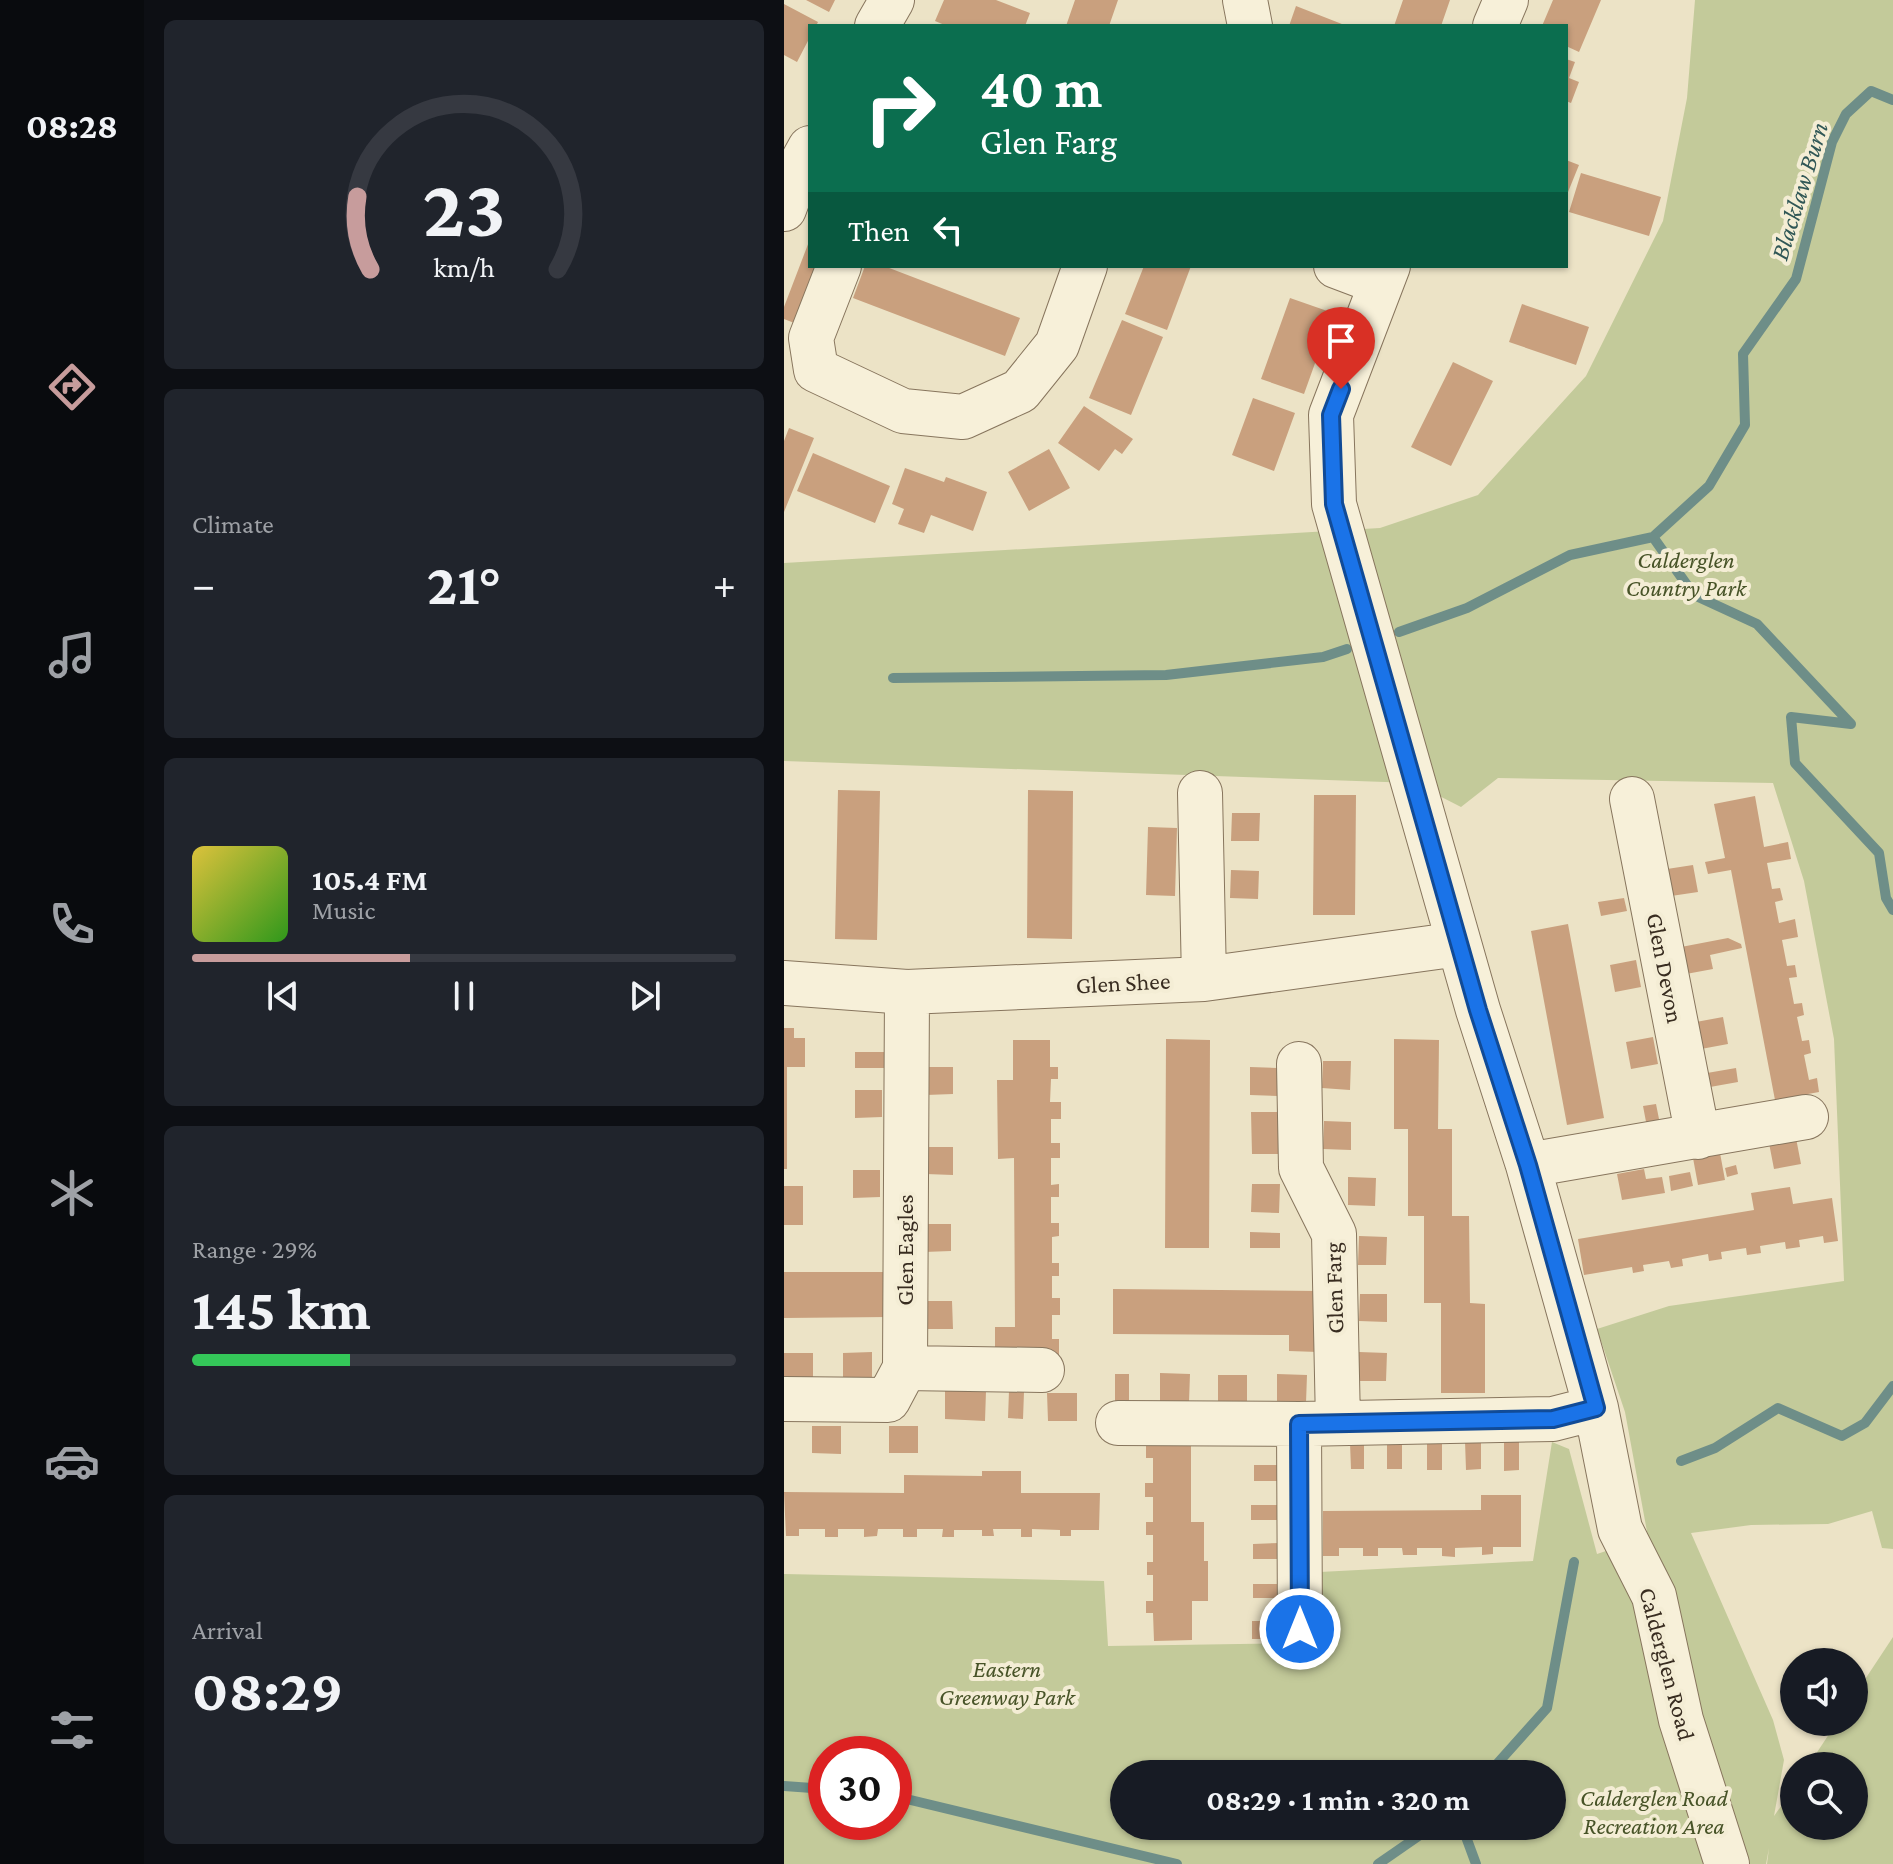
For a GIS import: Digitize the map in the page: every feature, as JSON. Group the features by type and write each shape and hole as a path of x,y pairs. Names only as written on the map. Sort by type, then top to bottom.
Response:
{"street":[{"path":"878,24 892,0"},
{"path":"1245,0 1250,24"},
{"path":"1496,24 1506,0"},
{"path":"784,209 808,152"},
{"path":"838,268 811,338 816,370 903,411 963,417 1020,391 1057,345 1084,268"},
{"path":"1348,268 1385,274"},
{"name":"Calderglen Road","path":"1385,274 1331,415 1334,504 1459,944 1528,1165 1596,1408 1620,1529 1654,1596 1681,1720 1727,1864"},
{"path":"1200,793 1204,979"},
{"name":"Glen Devon","path":"1632,799 1698,1137"},
{"name":"Glen Shee","path":"784,983 907,992 1204,979 1459,944"},
{"name":"Glen Eagles","path":"905,1368 907,992"},
{"name":"Glen Farg","path":"1299,1064 1301,1168 1334,1234 1300,1629"},
{"path":"1528,1165 1806,1117"},
{"path":"784,1399 888,1400 905,1368 1042,1370"},
{"path":"1118,1423 1553,1419 1596,1408"}],"green space":[{"path":"1695,0 1893,0 1893,1549 1882,1548 1872,1511 1828,1524 1751,1525 1691,1533 1773,1720 1782,1752 1774,1816 1780,1808 1780,1840 1868,1840 1868,1752 1817,1752 1828,1736 1868,1736 1868,1675 1893,1637 1893,1864 1767,1864 1769,1848 1766,1864 784,1864 784,1574 1104,1581 1108,1646 1301,1643 1320,1572 1533,1561 1552,1442 1569,1449 1597,1554 1648,1537 1625,1412 1597,1329 1669,1306 1844,1281 1834,1039 1804,881 1773,783 1498,778 1461,807 1414,783 784,761 784,563 1380,528 1478,495 1586,376 1663,221 1687,98"}],"building":[{"path":"806,0 835,0 829,12"},
{"path":"944,0 996,0 1030,13 1026,24 942,24 935,21"},
{"path":"1075,0 1118,0 1110,24 1067,24"},
{"path":"1403,0 1450,0 1442,24 1395,24"},
{"path":"1553,0 1601,0 1579,52 1568,47 1568,24 1543,24"},
{"path":"784,4 818,22 808,24 808,41 797,62 784,55"},
{"path":"1296,6 1342,24 1290,24"},
{"path":"1568,60 1575,62 1569,78 1579,82 1571,103 1568,102"},
{"path":"1568,161 1579,165 1568,192"},
{"path":"1581,173 1661,197 1649,236 1569,212"},
{"path":"808,244 808,268 823,268 802,326 784,319 784,307"},
{"path":"864,268 889,268 1020,318 1005,356 853,298"},
{"path":"1143,268 1190,268 1167,330 1125,314"},
{"path":"1290,298 1333,313 1304,394 1261,379"},
{"path":"1522,304 1589,327 1576,365 1509,342"},
{"path":"1122,320 1163,337 1131,415 1089,398"},
{"path":"1453,362 1493,381 1451,466 1411,447"},
{"path":"1253,398 1295,413 1274,471 1232,455"},
{"path":"1084,406 1133,439 1122,454 1115,449 1099,471 1058,443"},
{"path":"789,428 814,438 784,512 784,441"},
{"path":"1049,449 1070,488 1029,511 1008,472"},
{"path":"813,453 890,486 875,523 797,491"},
{"path":"905,468 944,482 946,477 987,492 973,531 931,515 924,533 898,524 904,509 892,504"},
{"path":"838,790 880,791 877,940 835,939"},
{"path":"1028,790 1073,791 1072,939 1027,938"},
{"path":"1314,795 1356,795 1355,915 1313,915"},
{"path":"1755,796 1764,847 1788,842 1791,859 1767,863 1772,889 1780,888 1783,900 1775,902 1779,923 1795,919 1798,937 1782,940 1787,966 1795,965 1797,977 1789,978 1794,1004 1802,1003 1804,1015 1797,1017 1802,1041 1809,1040 1811,1053 1804,1055 1809,1080 1817,1078 1819,1092 1775,1100 1731,870 1708,874 1705,862 1725,858 1714,804"},
{"path":"1232,813 1260,813 1259,841 1231,841"},
{"path":"1148,827 1177,828 1175,896 1146,895"},
{"path":"1693,865 1698,892 1671,896 1667,869"},
{"path":"1231,870 1259,871 1258,899 1230,898"},
{"path":"1624,898 1627,911 1601,916 1598,902"},
{"path":"1568,924 1604,1118 1567,1125 1531,931"},
{"path":"1728,938 1741,944 1742,948 1710,955 1713,969 1686,974 1681,947"},
{"path":"1636,960 1641,987 1615,992 1610,965"},
{"path":"1723,1017 1728,1044 1701,1049 1696,1022"},
{"path":"784,1028 794,1028 794,1038 805,1038 805,1067 787,1067 787,1169 784,1169"},
{"path":"1653,1037 1658,1064 1631,1069 1626,1042"},
{"path":"1166,1039 1210,1040 1209,1248 1165,1248"},
{"path":"1394,1039 1439,1040 1438,1129 1452,1129 1452,1216 1469,1216 1470,1303 1485,1304 1485,1393 1441,1393 1441,1303 1424,1303 1424,1216 1408,1216 1408,1129 1394,1129"},
{"path":"1013,1040 1050,1040 1050,1067 1058,1067 1058,1079 1051,1079 1050,1102 1061,1102 1061,1119 1051,1119 1051,1143 1060,1143 1060,1158 1051,1158 1051,1185 1059,1184 1059,1197 1051,1197 1051,1223 1059,1223 1059,1236 1052,1237 1052,1263 1059,1263 1059,1276 1052,1276 1052,1298 1060,1298 1060,1315 1052,1315 1052,1339 1059,1339 1059,1355 995,1355 995,1327 1015,1327 1014,1158 998,1159 997,1080 1013,1080"},
{"path":"855,1052 884,1052 884,1068 855,1068"},
{"path":"1323,1061 1351,1061 1350,1090 1322,1088"},
{"path":"926,1067 953,1067 953,1094 926,1095"},
{"path":"1250,1067 1278,1068 1278,1096 1250,1095"},
{"path":"1736,1068 1738,1082 1710,1087 1707,1073"},
{"path":"855,1090 882,1090 882,1117 855,1118"},
{"path":"1656,1104 1660,1124 1647,1127 1643,1106"},
{"path":"1251,1112 1279,1112 1279,1154 1252,1154"},
{"path":"1324,1121 1351,1122 1351,1150 1323,1149"},
{"path":"1796,1138 1801,1164 1774,1169 1769,1143"},
{"path":"926,1147 953,1147 953,1175 926,1174"},
{"path":"1720,1153 1725,1180 1698,1185 1693,1158"},
{"path":"1736,1165 1738,1174 1727,1177 1725,1168"},
{"path":"1644,1169 1646,1179 1662,1177 1665,1193 1622,1200 1617,1174"},
{"path":"853,1170 880,1170 880,1197 853,1198"},
{"path":"1690,1172 1693,1186 1671,1191 1669,1176"},
{"path":"1348,1177 1376,1178 1375,1206 1348,1205"},
{"path":"1252,1184 1280,1184 1279,1213 1251,1212"},
{"path":"784,1186 803,1186 803,1225 784,1225"},
{"path":"1790,1187 1793,1204 1832,1198 1838,1241 1824,1243 1823,1236 1799,1240 1800,1247 1786,1249 1785,1242 1760,1246 1761,1253 1747,1255 1746,1248 1721,1252 1722,1259 1709,1261 1708,1254 1682,1259 1683,1266 1671,1268 1669,1261 1643,1265 1644,1271 1633,1273 1632,1267 1584,1275 1578,1239 1754,1210 1751,1193"},
{"path":"924,1224 951,1224 951,1251 924,1252"},
{"path":"1250,1232 1280,1233 1280,1248 1250,1248"},
{"path":"1359,1236 1387,1237 1386,1265 1358,1265"},
{"path":"784,1272 888,1272 888,1317 784,1318"},
{"path":"1113,1289 1319,1291 1318,1352 1289,1351 1289,1335 1113,1334"},
{"path":"1360,1294 1387,1294 1387,1322 1359,1321"},
{"path":"925,1301 952,1301 953,1329 925,1329"},
{"path":"872,1352 872,1380 843,1380 843,1353"},
{"path":"1359,1352 1387,1353 1386,1381 1358,1381"},
{"path":"784,1353 813,1353 813,1381 784,1380"},
{"path":"1160,1373 1190,1374 1189,1402 1160,1402"},
{"path":"1115,1374 1129,1374 1129,1402 1115,1402"},
{"path":"1277,1374 1307,1375 1306,1403 1277,1403"},
{"path":"1218,1375 1247,1375 1247,1403 1218,1404"},
{"path":"945,1390 986,1391 985,1421 945,1419"},
{"path":"1009,1391 1024,1392 1023,1419 1008,1418"},
{"path":"1047,1393 1077,1393 1077,1421 1048,1421"},
{"path":"812,1426 841,1426 841,1454 812,1453"},
{"path":"889,1426 918,1426 918,1453 889,1453"},
{"path":"1465,1441 1481,1441 1481,1469 1466,1470"},
{"path":"1504,1441 1519,1441 1519,1470 1504,1471"},
{"path":"1427,1442 1442,1442 1442,1470 1427,1470"},
{"path":"1146,1443 1191,1443 1191,1522 1204,1522 1204,1561 1208,1561 1208,1601 1192,1601 1192,1640 1154,1641 1153,1613 1146,1613 1146,1601 1153,1601 1153,1575 1147,1575 1147,1562 1153,1562 1153,1535 1146,1535 1146,1522 1153,1522 1153,1497 1145,1497 1145,1483 1153,1483 1153,1458 1146,1458"},
{"path":"1350,1443 1364,1443 1364,1469 1351,1469"},
{"path":"1387,1443 1402,1443 1402,1469 1387,1469"},
{"path":"1254,1465 1283,1465 1283,1481 1254,1481"},
{"path":"982,1471 1021,1471 1021,1493 1100,1493 1099,1530 1071,1530 1071,1536 1060,1536 1060,1530 1032,1529 1032,1537 1021,1537 1021,1529 993,1529 994,1536 982,1536 982,1530 954,1530 954,1537 942,1537 943,1529 917,1529 917,1537 903,1537 903,1529 878,1529 877,1536 864,1537 864,1529 838,1529 838,1537 825,1537 825,1529 799,1529 799,1536 786,1536 784,1492 904,1493 904,1475 982,1476"},
{"path":"1481,1495 1521,1495 1521,1547 1493,1547 1493,1554 1482,1555 1482,1547 1455,1548 1455,1557 1442,1556 1442,1548 1417,1548 1417,1555 1403,1555 1402,1548 1378,1548 1378,1556 1363,1556 1363,1548 1339,1548 1339,1556 1323,1556 1323,1511 1481,1510"},
{"path":"1251,1505 1282,1505 1282,1520 1251,1520"},
{"path":"1280,1543 1280,1559 1253,1559 1253,1544"},
{"path":"1253,1584 1281,1584 1281,1598 1253,1598"},
{"path":"1252,1621 1281,1621 1281,1639 1252,1639"}],"waterway":[{"name":"Blacklaw Burn","path":"1893,100 1871,91 1846,114 1832,142 1796,279 1743,354 1745,425 1709,486 1653,537 1694,595 1757,624 1851,724 1791,717 1795,763 1879,853 1886,898 1893,910"},
{"path":"1399,632 1467,608 1570,555 1653,537"},
{"path":"893,678 1166,675 1323,657 1347,649"},
{"name":"Blacklaw Burn","path":"1681,1461 1715,1448 1778,1408 1842,1436 1865,1423 1893,1386"},
{"name":"Blacklaw Burn","path":"1501,1760 1547,1708 1574,1562"},
{"path":"784,1786 808,1788"},
{"path":"912,1800 1177,1864"},
{"path":"1378,1864 1413,1840"},
{"name":"Blacklaw Burn","path":"1467,1840 1476,1864"}],"route":[{"path":"1300,1629 1299,1424 1553,1419 1596,1408 1528,1165 1478,1010 1334,504 1331,415 1341,389"}],"park label":[{"name":"Calderglen Country Park","path":"1686,574"},
{"name":"Eastern Greenway Park","path":"1007,1683"},
{"name":"Calderglen Road Recreation Area","path":"1654,1812"}]}
